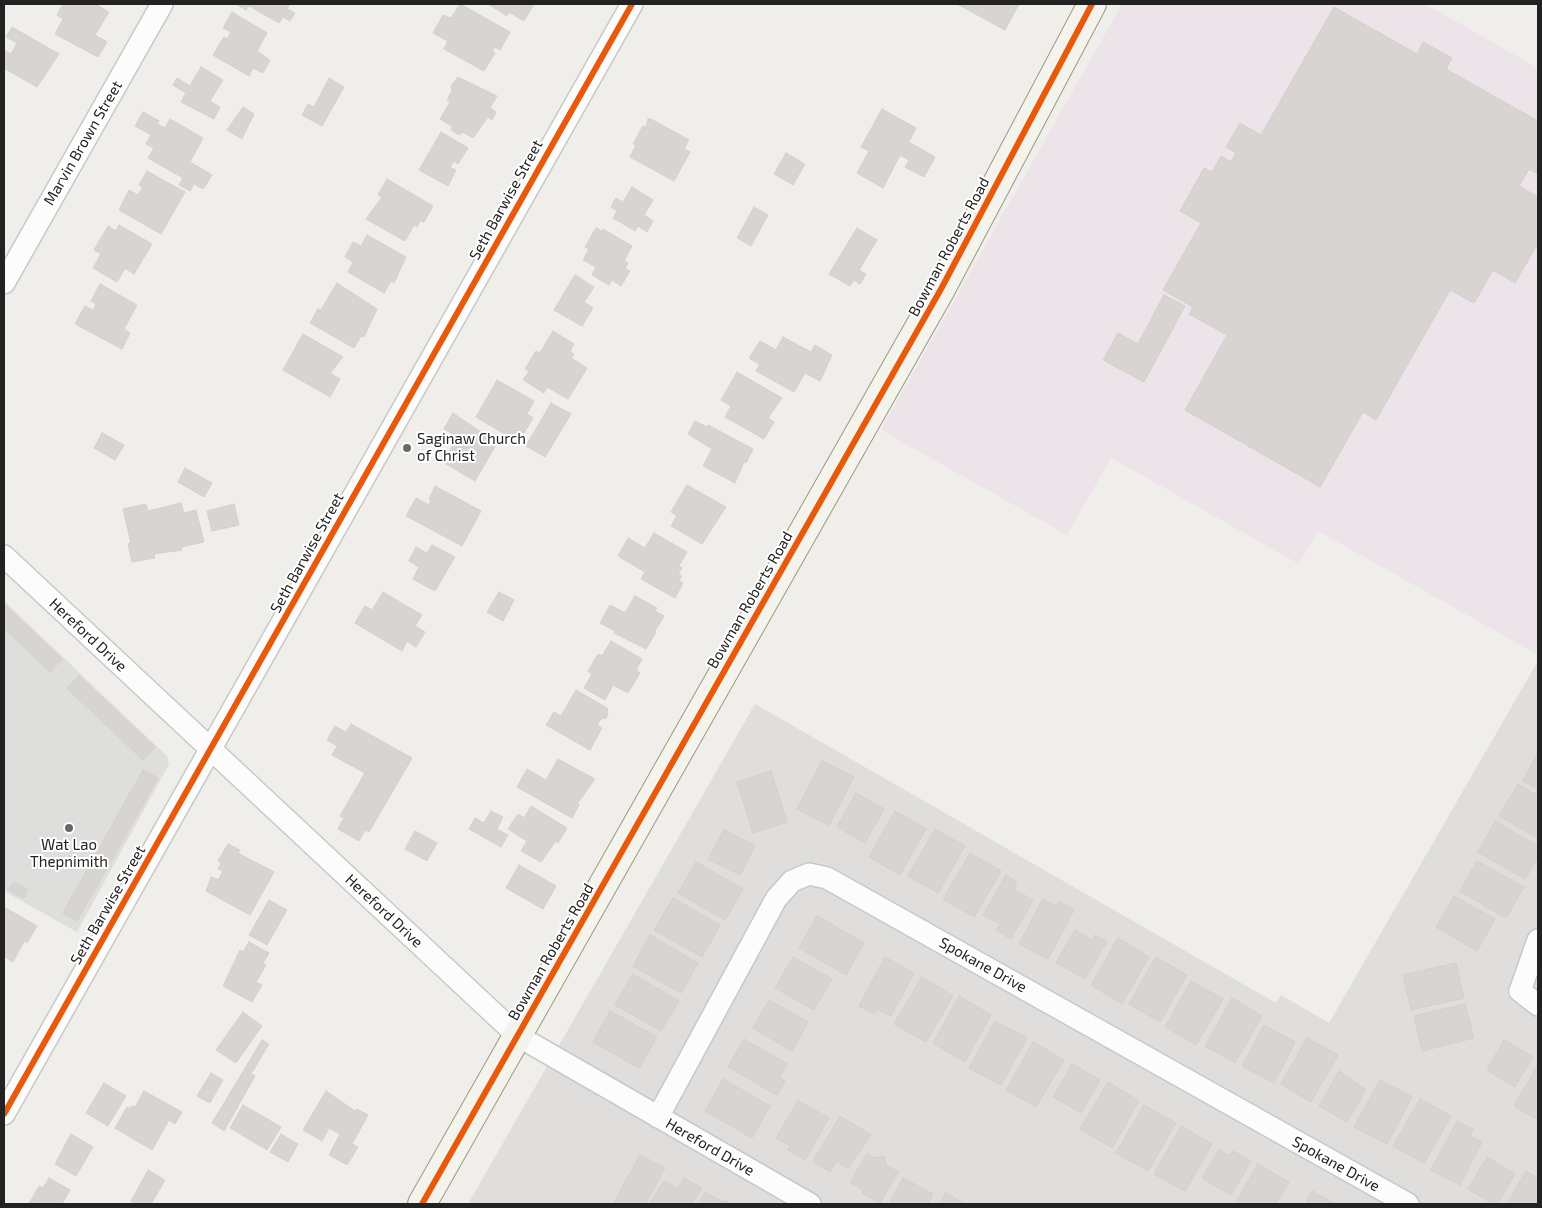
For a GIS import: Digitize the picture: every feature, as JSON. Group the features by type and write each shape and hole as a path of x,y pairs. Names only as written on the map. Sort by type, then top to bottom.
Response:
{"street":[{"name":"Marvin Brown Street","path":"4,283 162,4"},
{"name":"Seth Barwise Street","path":"4,1114 632,4"},
{"name":"Bowman Roberts Road","path":"422,1204 941,289 1092,4"},
{"name":"Hereford Drive","path":"4,556 518,1036 810,1204"},
{"name":"Spokane Drive","path":"658,1117 776,899 792,881 809,874 827,878 1408,1204"},
{"path":"1538,940 1520,991 1538,1005"}],"shaded area":[{"path":"1122,4 1425,4 1538,68 1538,655 1318,531 1299,564 1111,458 1067,535 881,430"},
{"name":"Wat Lao Thepnimith","path":"4,601 167,756 169,764 77,932 4,891"},
{"path":"1538,661 1538,1204 468,1204 755,704 1276,1003 1281,995 1329,1023"}],"building":[{"path":"63,4 95,4 109,12 95,35 107,42 98,57 55,34 63,19 57,15"},
{"path":"236,4 290,4 287,9 295,13 290,21 283,17 279,23 249,6 246,10"},
{"path":"460,4 510,32 500,50 495,47 492,52 495,53 484,71 444,49 448,41 433,33 443,15 451,18"},
{"path":"488,4 534,4 524,21 509,12 507,16"},
{"path":"957,4 1019,4 1005,30"},
{"path":"1334,7 1417,54 1423,42 1452,58 1446,69 1538,121 1538,174 1529,169 1519,186 1538,197 1538,243 1515,283 1493,270 1474,303 1450,290 1376,420 1363,412 1320,487 1185,410 1227,335 1189,314 1193,307 1163,290 1201,223 1180,211 1204,168 1212,172 1221,156 1231,162 1236,153 1226,147 1240,123 1261,135"},
{"path":"232,12 267,33 257,51 270,60 263,73 253,68 249,76 213,55 224,37 227,39 231,32 223,28"},
{"path":"12,27 59,54 37,87 4,68 5,51 11,54 17,43 6,37"},
{"path":"201,67 223,80 210,101 220,107 214,119 181,102 186,93 173,85 177,78 190,86"},
{"path":"458,77 497,96 490,108 496,112 492,120 488,117 473,138 463,132 459,135 451,130 453,127 440,119 450,102 447,100 452,91 451,86"},
{"path":"329,78 344,87 322,126 302,115 308,104 314,107"},
{"path":"243,107 254,114 242,139 227,130"},
{"path":"882,109 916,128 909,142 935,157 924,177 905,167 909,160 900,155 883,188 857,173 869,151 861,147"},
{"path":"143,112 159,121 157,124 165,128 170,119 203,138 190,162 212,175 203,189 194,184 190,191 179,185 183,178 148,158 154,148 146,144 151,135 135,126"},
{"path":"648,119 689,140 684,149 690,152 674,181 630,157 636,145 633,144 643,126 646,128"},
{"path":"441,132 468,148 458,164 454,161 450,167 456,170 448,186 419,170"},
{"path":"786,153 805,164 793,185 774,174"},
{"path":"147,171 185,192 161,234 119,210 129,190 138,195 143,187 139,185"},
{"path":"387,179 433,206 424,222 420,221 417,227 414,225 405,241 366,219 382,197 378,195"},
{"path":"632,187 653,200 644,215 653,221 647,232 638,226 635,231 613,218 617,211 611,207 616,198 623,202"},
{"path":"754,207 768,215 751,246 737,238"},
{"path":"119,225 152,244 134,274 125,268 117,282 93,268 101,254 94,250 108,226 116,231"},
{"path":"596,228 602,231 603,229 632,246 624,261 628,263 625,268 630,271 621,286 612,280 609,285 592,275 596,267 583,260 589,249 585,247"},
{"path":"857,228 877,240 859,270 866,274 860,284 854,280 850,286 829,274"},
{"path":"367,235 406,257 394,283 391,281 384,293 348,272 353,262 345,257 353,242 361,246"},
{"path":"575,275 594,287 584,302 593,308 582,326 554,310"},
{"path":"337,283 377,309 364,337 361,336 354,348 310,323 318,309 321,310"},
{"path":"100,284 137,305 124,329 130,333 122,349 75,324 85,306 93,310 96,304 91,301"},
{"path":"1164,295 1185,306 1144,382 1103,360 1118,333 1138,344"},
{"path":"553,331 574,344 570,351 574,354 571,358 587,368 568,399 547,387 544,393 523,380 529,371 525,369 536,351 540,353"},
{"path":"303,334 343,357 330,373 340,379 330,397 283,370"},
{"path":"783,337 811,352 815,345 832,355 820,381 805,373 794,392 756,371 763,359 759,364 749,358 760,341 776,350"},
{"path":"737,372 782,398 768,418 774,422 764,439 725,417 731,406 721,400"},
{"path":"497,380 534,401 527,414 533,418 524,433 518,430 513,439 476,417"},
{"path":"551,403 571,414 545,457 526,446"},
{"path":"453,413 497,443 475,481 446,464 452,454 449,452 458,437 444,429"},
{"path":"695,421 707,427 708,425 753,449 746,463 744,462 735,483 703,466 712,449 688,434"},
{"path":"102,433 124,445 115,460 94,448"},
{"path":"185,468 212,483 204,497 178,482"},
{"path":"687,485 726,507 702,544 671,526 677,516 671,512"},
{"path":"435,486 481,511 462,546 406,516 416,498 429,505 431,500 429,499"},
{"path":"181,503 184,513 196,510 204,542 181,547 182,550 154,554 155,558 132,562 128,544 131,543 123,509 146,504 148,511"},
{"path":"234,504 239,525 212,531 207,511"},
{"path":"654,533 687,552 679,566 682,568 678,574 682,576 679,581 683,583 675,598 641,579 645,572 618,556 628,538 645,548"},
{"path":"432,545 455,557 435,591 413,579 419,567 409,561 416,547 427,553"},
{"path":"383,592 422,615 415,626 425,632 416,647 407,641 402,651 355,623 365,606 372,610"},
{"path":"499,592 514,600 503,621 487,612"},
{"path":"635,596 657,608 655,611 664,616 657,628 653,627 656,629 655,634 646,649 614,633 615,631 600,623 610,605 625,613"},
{"path":"4,604 62,659 50,672 4,628"},
{"path":"611,641 642,659 636,670 640,673 628,693 613,685 605,700 584,688 592,674 588,671 598,654 602,656"},
{"path":"79,676 155,747 143,760 67,688"},
{"path":"576,690 607,708 608,714 597,725 602,728 590,750 546,725 554,712 561,716"},
{"path":"351,724 412,758 369,832 365,830 359,841 338,829 344,818 340,816 365,773 332,755 337,746 327,740 335,726 346,732"},
{"path":"1538,752 1538,789 1523,781"},
{"path":"558,759 595,779 577,804 579,805 572,818 517,787 527,769 546,780"},
{"path":"822,761 854,777 829,825 797,809"},
{"path":"143,770 158,778 77,921 63,913"},
{"path":"771,771 787,822 753,833 737,782"},
{"path":"1518,784 1538,796 1538,838 1499,816"},
{"path":"856,793 884,809 865,843 837,827"},
{"path":"531,806 567,828 558,843 556,841 541,862 521,851 527,841 508,829 518,814 524,818"},
{"path":"491,811 503,817 497,829 508,835 501,847 469,829 475,818 484,823"},
{"path":"895,811 926,829 900,875 869,857"},
{"path":"1495,821 1538,846 1538,857 1525,879 1478,852"},
{"path":"935,829 965,846 938,893 908,876"},
{"path":"724,830 755,846 740,875 708,859"},
{"path":"415,831 437,843 427,861 405,849"},
{"path":"228,844 240,850 238,853 274,872 250,915 206,891 211,877 218,880 223,871 218,869 221,863 218,861"},
{"path":"970,853 1001,871 974,917 943,899"},
{"path":"1477,861 1524,887 1506,918 1460,891"},
{"path":"696,862 743,889 725,920 678,893"},
{"path":"519,865 556,886 543,909 506,888"},
{"path":"1006,875 1017,882 1013,889 1033,900 1011,939 996,930 1000,924 983,915"},
{"path":"14,882 28,890 24,898 9,890"},
{"path":"1454,896 1495,919 1477,951 1436,927"},
{"path":"673,898 720,925 702,957 654,930"},
{"path":"1043,899 1056,906 1059,901 1074,910 1048,959 1019,944"},
{"path":"269,900 287,910 267,945 249,935"},
{"path":"4,907 37,926 27,943 24,941 13,962 4,956"},
{"path":"817,916 864,943 846,975 799,948"},
{"path":"1075,930 1092,940 1095,935 1107,941 1085,979 1056,963"},
{"path":"650,935 698,963 681,993 633,966"},
{"path":"1118,938 1149,957 1122,1004 1091,985"},
{"path":"249,942 269,953 263,963 266,965 256,982 262,985 252,1002 223,986 240,950 243,952"},
{"path":"793,957 832,979 814,1010 775,988"},
{"path":"885,957 914,973 891,1016 877,1009 874,1014 859,1006"},
{"path":"1156,957 1187,975 1160,1022 1129,1004"},
{"path":"1456,963 1464,998 1411,1010 1403,975"},
{"path":"633,974 679,1001 661,1031 615,1005"},
{"path":"922,977 953,996 926,1042 894,1024"},
{"path":"1191,981 1223,999 1196,1045 1165,1027"},
{"path":"959,996 991,1015 965,1062 933,1043"},
{"path":"1232,998 1262,1016 1235,1063 1205,1046"},
{"path":"769,1000 808,1022 792,1051 753,1028"},
{"path":"1465,1004 1474,1038 1422,1051 1414,1016"},
{"path":"610,1011 657,1037 639,1068 593,1042"},
{"path":"243,1012 262,1026 236,1063 216,1050"},
{"path":"995,1021 1027,1038 1001,1085 969,1068"},
{"path":"1264,1025 1295,1042 1274,1083 1242,1066"},
{"path":"1307,1038 1338,1055 1311,1102 1281,1084"},
{"path":"744,1039 787,1064 779,1078 785,1081 777,1095 728,1067"},
{"path":"262,1040 269,1044 251,1074 255,1076 224,1131 212,1123"},
{"path":"1504,1040 1533,1057 1515,1087 1487,1070"},
{"path":"1033,1042 1064,1060 1036,1107 1006,1090"},
{"path":"1072,1064 1100,1080 1081,1113 1053,1097"},
{"path":"1538,1065 1538,1120 1514,1106"},
{"path":"1339,1071 1366,1090 1347,1122 1319,1106"},
{"path":"211,1073 223,1080 210,1103 197,1096"},
{"path":"723,1079 770,1106 752,1138 705,1111"},
{"path":"1380,1080 1412,1097 1387,1144 1354,1127"},
{"path":"1108,1082 1139,1101 1112,1148 1080,1129"},
{"path":"104,1083 126,1096 108,1126 86,1113"},
{"path":"144,1091 182,1112 175,1124 169,1120 152,1150 115,1128 127,1107 130,1109 132,1106 135,1107"},
{"path":"326,1091 355,1111 357,1109 368,1115 352,1144 358,1147 347,1165 329,1155 340,1134 329,1128 322,1141 303,1130"},
{"path":"1420,1099 1451,1116 1424,1163 1393,1146"},
{"path":"798,1101 829,1118 805,1160 788,1150 790,1146 776,1138"},
{"path":"243,1105 281,1127 267,1150 230,1128"},
{"path":"1144,1105 1176,1123 1148,1171 1116,1153"},
{"path":"840,1116 871,1135 848,1168 836,1161 830,1172 813,1161"},
{"path":"1457,1121 1473,1129 1470,1136 1482,1142 1460,1185 1431,1170"},
{"path":"1181,1126 1212,1144 1185,1191 1154,1174"},
{"path":"71,1134 93,1147 76,1176 55,1164"},
{"path":"281,1134 298,1144 288,1162 270,1152"},
{"path":"1219,1150 1230,1156 1233,1151 1251,1161 1231,1195 1202,1178"},
{"path":"867,1154 875,1158 884,1156 886,1165 898,1172 880,1203 862,1193 863,1190 850,1182"},
{"path":"640,1155 665,1168 645,1204 613,1204"},
{"path":"1487,1157 1515,1174 1497,1204 1493,1204 1468,1189"},
{"path":"1258,1164 1289,1182 1276,1204 1235,1204"},
{"path":"148,1170 165,1180 151,1204 135,1204 131,1201"},
{"path":"1526,1171 1538,1178 1538,1204 1507,1204"},
{"path":"49,1178 70,1190 62,1204 29,1204 39,1186 43,1188"},
{"path":"684,1178 702,1188 692,1204 650,1204 664,1181 678,1189"},
{"path":"903,1178 933,1194 928,1204 889,1204"},
{"path":"1312,1191 1335,1204 1305,1204"},
{"path":"705,1192 723,1202 724,1200 732,1204 699,1204"},
{"path":"946,1193 965,1204 939,1204"}],"cycle path":[{"path":"4,1114 632,4"},
{"path":"422,1204 941,289 1092,4"}],"place":[{"name":"Saginaw Church of Christ","path":"407,448"},
{"name":"Wat Lao Thepnimith","path":"69,828"}]}
